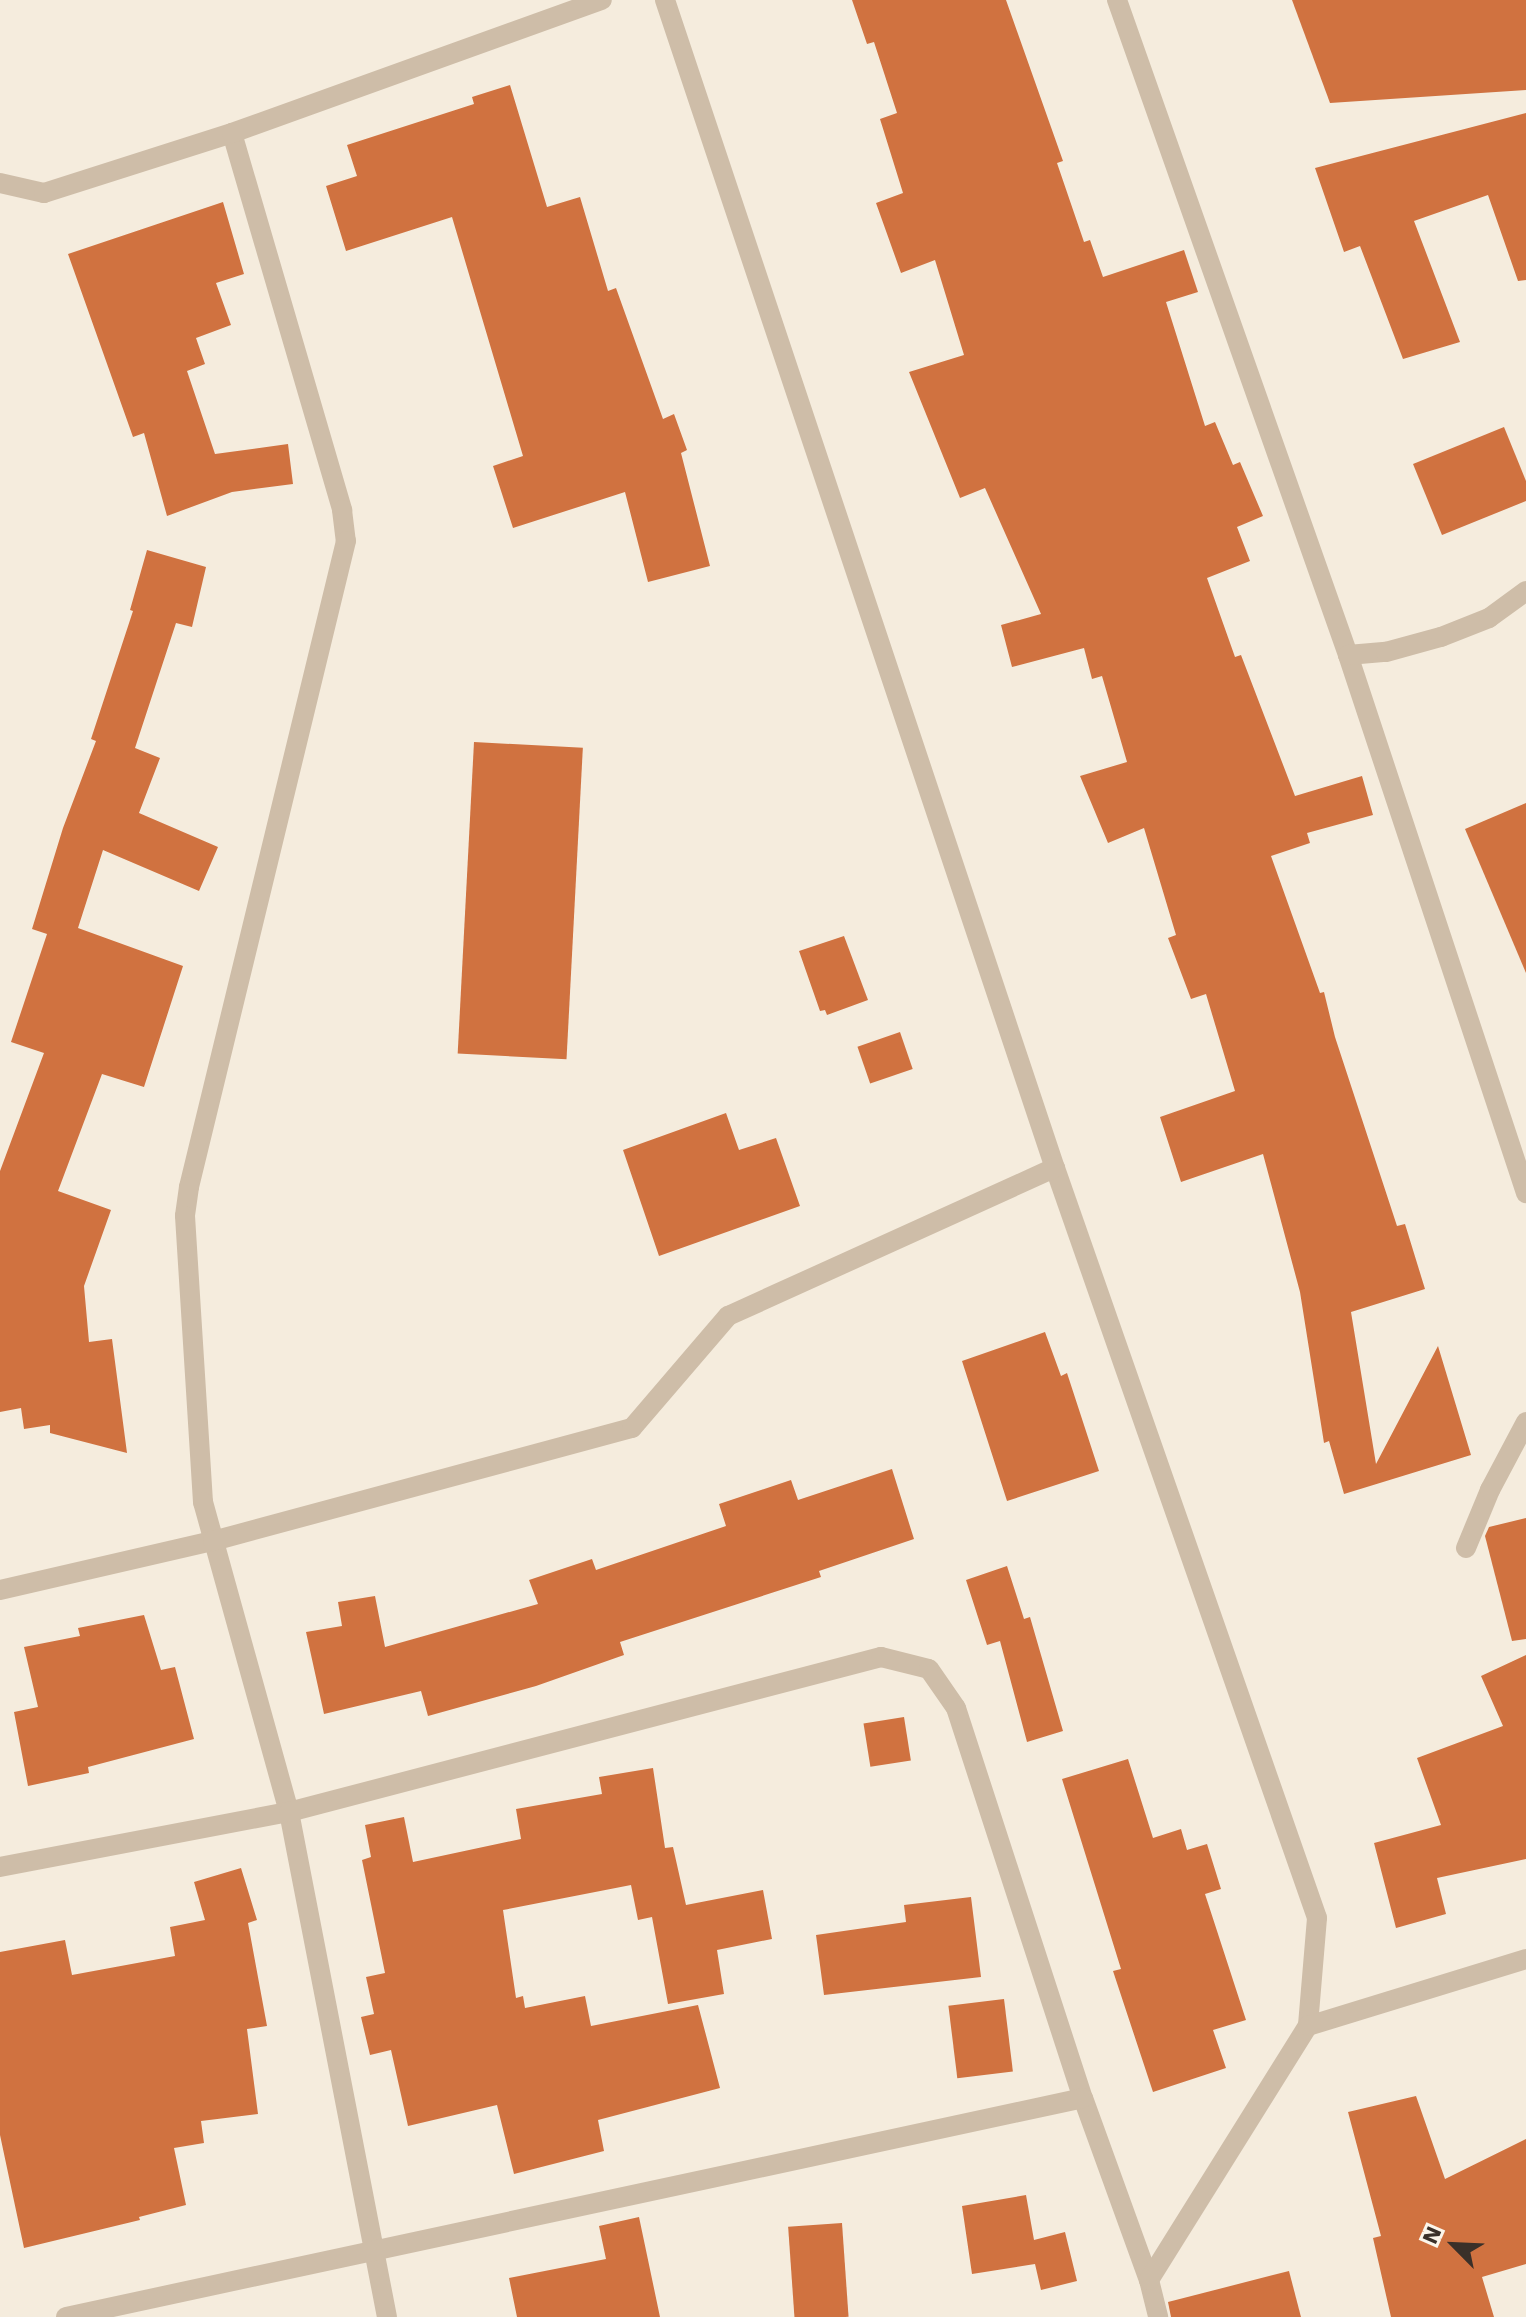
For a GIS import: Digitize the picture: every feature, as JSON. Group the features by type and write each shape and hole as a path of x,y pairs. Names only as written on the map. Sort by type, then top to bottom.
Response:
{"street":[{"path":"0,183 44,193 232,133 602,0"},
{"path":"665,0 1055,1168 1317,1918 1308,2026 1149,2280"},
{"path":"1117,0 1348,655 1526,1193"},
{"path":"232,133 342,510 346,541 194,1158 185,1216 203,1502 289,1812 387,2317"},
{"path":"1348,655 1386,652 1441,637 1489,618 1526,591"},
{"path":"0,1590 213,1541 632,1428 728,1316 1055,1168"},
{"path":"1466,1548 1490,1490 1526,1422"},
{"path":"0,1867 289,1812 881,1657 929,1669 956,1708 1083,2098 1149,2280 1158,2317"},
{"path":"1308,2026 1526,1959"},
{"path":"66,2317 1083,2098"}],"building":[{"path":"852,0 1006,0 1063,161 1057,163 1084,242 1090,240 1103,277 1184,250 1198,292 1166,302 1205,426 1215,422 1233,465 1240,462 1263,516 1237,527 1250,561 1207,578 1235,657 1241,655 1295,796 1362,776 1373,815 1307,833 1310,843 1271,856 1320,993 1324,992 1335,1037 1397,1226 1405,1224 1425,1289 1351,1312 1376,1464 1438,1346 1471,1455 1344,1494 1329,1441 1324,1443 1300,1292 1263,1154 1181,1182 1160,1117 1235,1091 1206,994 1191,999 1168,938 1176,935 1144,828 1108,843 1080,776 1127,762 1102,676 1092,679 1084,648 1012,667 1001,625 1041,614 985,488 960,498 909,372 964,355 935,260 901,273 876,203 903,193 880,119 897,113 874,42 867,44"},
{"path":"1292,0 1526,0 1526,90 1330,103"},
{"path":"510,85 547,207 580,197 608,291 616,288 663,419 674,414 687,450 681,453 710,566 648,582 625,492 513,528 493,466 523,456 452,217 346,251 326,186 357,176 347,145 474,104 472,97"},
{"path":"1526,113 1526,280 1518,281 1488,195 1414,221 1460,342 1403,359 1360,246 1344,252 1315,168"},
{"path":"223,202 244,274 216,283 231,325 196,338 205,364 187,371 215,454 288,444 293,484 232,492 167,516 144,433 133,437 68,254"},
{"path":"1504,427 1526,481 1526,501 1442,535 1413,464"},
{"path":"147,550 206,567 192,627 176,623 135,748 160,758 139,813 218,847 199,891 103,850 78,928 183,966 144,1087 102,1074 58,1191 111,1210 84,1286 89,1342 112,1339 127,1453 50,1433 50,1425 24,1429 21,1408 0,1412 0,1171 44,1053 11,1042 47,934 32,929 63,828 96,741 91,739 133,611 130,610"},
{"path":"474,742 583,748 567,1059 458,1054"},
{"path":"1526,803 1526,973 1465,829"},
{"path":"844,936 868,1000 827,1015 825,1010 820,1011 799,951"},
{"path":"900,1032 913,1069 870,1084 857,1047"},
{"path":"726,1113 739,1150 776,1138 800,1206 659,1256 623,1150"},
{"path":"1045,1332 1061,1376 1067,1373 1099,1471 1007,1501 962,1361"},
{"path":"892,1469 914,1539 819,1571 821,1577 620,1642 624,1655 536,1686 428,1716 421,1691 324,1714 306,1632 342,1626 338,1602 375,1596 385,1647 538,1604 529,1580 592,1559 596,1570 726,1526 719,1504 791,1480 798,1500"},
{"path":"1526,1518 1526,1639 1512,1641 1485,1536 1489,1527"},
{"path":"1007,1566 1024,1619 1030,1617 1063,1731 1027,1742 1000,1641 987,1645 966,1580"},
{"path":"144,1615 161,1670 175,1667 194,1739 88,1767 89,1773 28,1786 14,1712 38,1707 24,1647 80,1636 78,1628"},
{"path":"1526,1655 1526,1859 1437,1878 1446,1914 1396,1928 1374,1843 1441,1825 1417,1758 1503,1726 1481,1676"},
{"path":"904,1717 911,1760 870,1767 864,1723"},
{"path":"1128,1759 1153,1838 1181,1829 1187,1850 1207,1844 1221,1889 1205,1894 1246,2020 1213,2030 1226,2068 1153,2092 1113,1971 1121,1969 1062,1779"},
{"path":"653,1768 665,1848 673,1847 686,1905 763,1890 772,1939 717,1950 724,1994 668,2004 652,1917 638,1920 631,1885 503,1910 516,1998 523,1996 525,2008 585,1996 591,2026 698,2005 720,2088 598,2120 604,2151 514,2174 497,2105 408,2126 391,2050 370,2055 361,2017 374,2014 366,1977 385,1973 362,1860 371,1857 365,1825 404,1817 413,1862 521,1839 516,1809 602,1794 599,1777"},
{"path":"241,1868 257,1920 248,1923 267,2026 247,2029 258,2114 201,2121 204,2143 174,2148 186,2205 139,2217 140,2220 24,2248 0,2135 0,1952 65,1940 72,1975 175,1956 170,1927 205,1920 194,1882"},
{"path":"971,1897 981,1977 824,1995 816,1935 906,1922 904,1905"},
{"path":"1004,1999 1013,2071 957,2078 948,2006"},
{"path":"1416,2096 1445,2179 1526,2139 1526,2264 1482,2277 1494,2317 1391,2317 1373,2238 1381,2236 1348,2112"},
{"path":"1026,2195 1034,2240 1065,2232 1077,2281 1041,2290 1035,2264 972,2274 962,2206"},
{"path":"639,2217 660,2317 517,2317 509,2278 606,2259 599,2226"},
{"path":"842,2223 849,2317 794,2317 788,2227"},
{"path":"1289,2271 1301,2317 1171,2317 1168,2302"}]}
